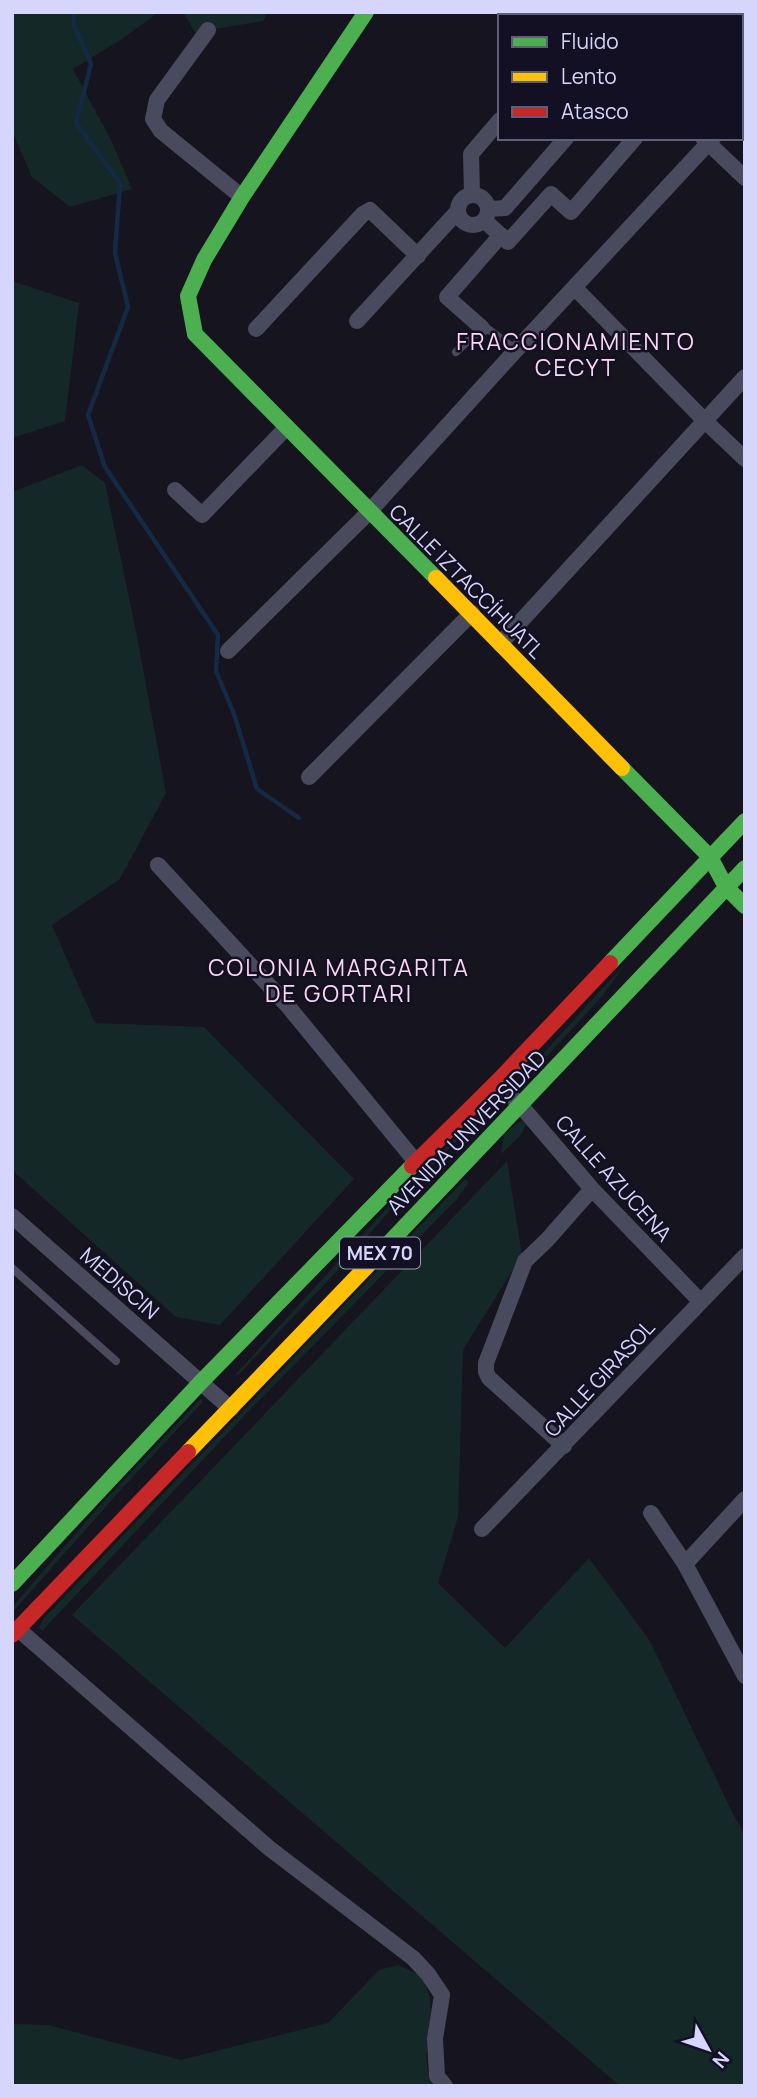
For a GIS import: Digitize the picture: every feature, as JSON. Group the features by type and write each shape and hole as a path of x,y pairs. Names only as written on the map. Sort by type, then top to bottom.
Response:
{"main road":[{"path":"242,197 366,12"},
{"name":"CALLE IZTACCÍHUATL","path":"242,197 204,260 188,296 195,334 710,857 726,887 745,906"},
{"name":"AVENIDA UNIVERSIDAD","path":"12,1584 201,1381 497,1082 745,821"},
{"name":"AVENIDA UNIVERSIDAD","path":"15,1632 521,1106 745,868"}],"street":[{"path":"208,30 157,100 153,119 161,131 242,197"},
{"path":"472,194 471,154 498,122"},
{"path":"457,212 463,223 474,227 487,215 505,208 564,140"},
{"path":"357,321 457,212 461,200 472,194 484,198 487,215 508,242 551,194 571,212 633,140"},
{"path":"228,651 369,512 708,140 745,178"},
{"path":"256,329 363,214 370,210 418,256"},
{"path":"482,328 447,297 501,235"},
{"path":"575,288 745,459"},
{"path":"500,644 745,377"},
{"path":"175,490 202,515 287,427"},
{"path":"309,777 472,613"},
{"path":"158,865 287,1006 416,1161"},
{"name":"CALLE AZUCENA","path":"497,1082 593,1189 700,1301"},
{"path":"564,1446 489,1378 486,1363 525,1261 593,1189"},
{"name":"MEDISCIN","path":"12,1216 231,1409"},
{"name":"CALLE GIRASOL","path":"482,1529 745,1256"},
{"path":"685,1564 745,1499"},
{"path":"652,1513 685,1564 745,1676"},
{"path":"15,1632 269,1848 405,1951 428,1974 442,1995 435,2039 437,2076 445,2086"}],"lane":[{"path":"456,352 482,328 488,329 516,350"},
{"path":"12,1268 116,1361"}],"green space":[{"path":"12,12 159,12 73,69 111,140 132,189 70,207 32,177 12,131"},
{"path":"183,12 268,12 263,21 195,32"},
{"path":"12,281 79,303 65,421 12,438"},
{"path":"82,465 105,483 166,793 120,879 52,925 95,1023 204,1027 354,1179 220,1325 176,1317 12,1170 12,492"},
{"path":"687,900 624,966 604,994 525,1078 525,1074 597,994"},
{"path":"522,1120 526,1125 520,1136 501,1154 504,1134"},
{"path":"461,1133 338,1270 238,1375 235,1375 397,1197"},
{"path":"507,1161 522,1255 463,1350 458,1517 438,1583 505,1648 589,1558 650,1641 735,1818 745,1833 745,2086 620,2086 72,1615"},
{"path":"465,1179 469,1182 456,1200 246,1414 42,1631 39,1627 44,1618"},
{"path":"200,1399 202,1403 12,1613 12,1607 102,1503"},
{"path":"398,1965 422,1976 430,1998 427,2067 434,2086 12,2086 14,2024 48,2025 181,2060 328,2023 379,1970"}],"waterway":[{"path":"73,12 74,25 91,64 76,123 120,183 115,253 128,307 88,415 105,467 218,635 216,671 234,714 257,789 299,818"}],"traffic: fast":[{"path":"366,12 242,197 204,260 188,296 195,334 436,578"},
{"path":"622,768 710,857 726,887 745,906"},
{"path":"610,963 745,821"},
{"path":"372,1261 745,868"},
{"path":"12,1584 201,1382 412,1166"}],"traffic: slow":[{"path":"436,578 622,768"},
{"path":"188,1452 372,1261"}],"traffic: jam":[{"path":"412,1166 497,1082 610,963"},
{"path":"12,1635 188,1452"}],"district":[{"name":"FRACCIONAMIENTO CECYT","path":"576,354"},
{"name":"COLONIA MARGARITA DE GORTARI","path":"339,980"}]}
